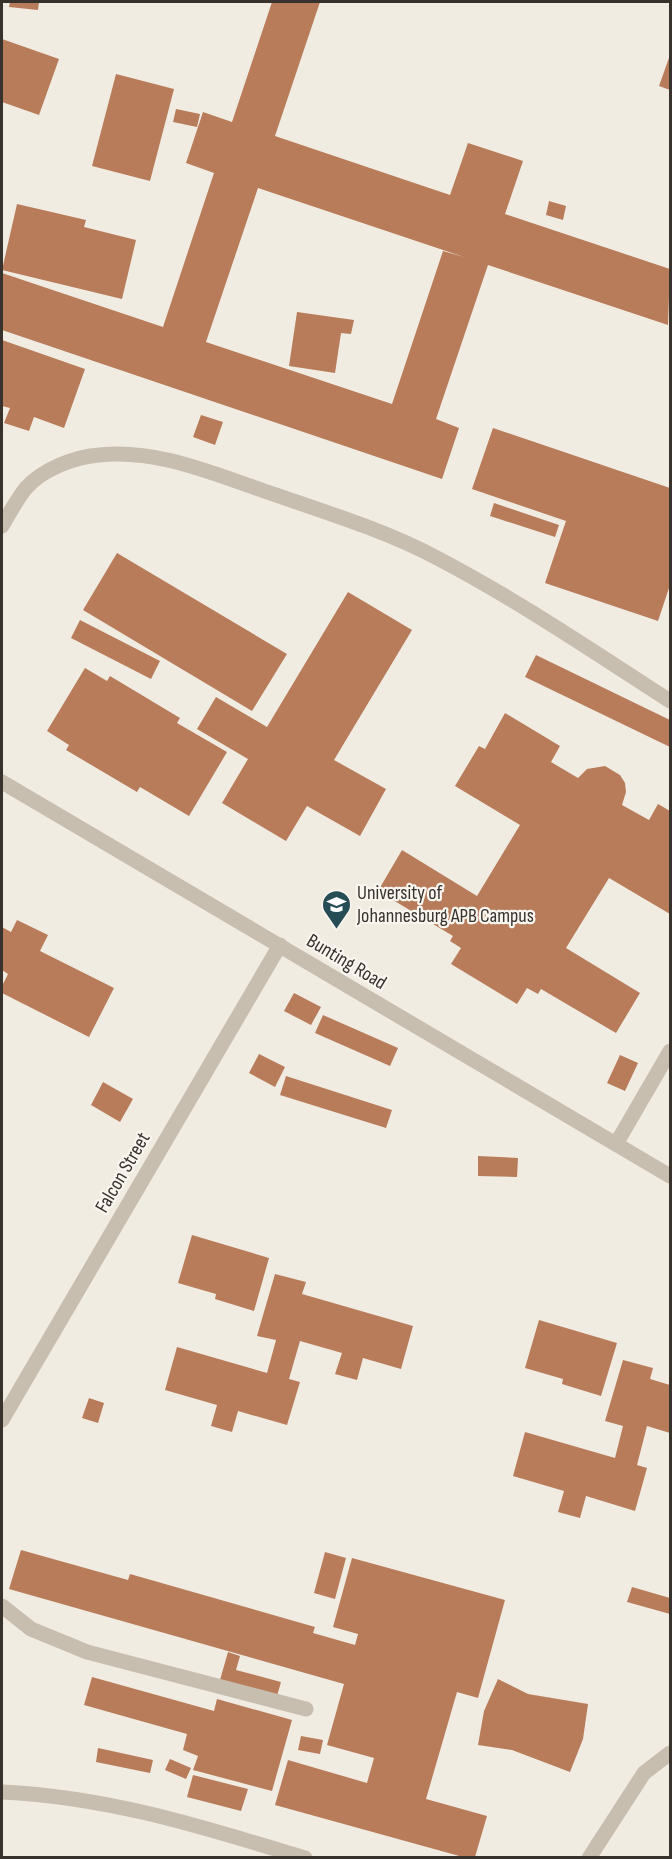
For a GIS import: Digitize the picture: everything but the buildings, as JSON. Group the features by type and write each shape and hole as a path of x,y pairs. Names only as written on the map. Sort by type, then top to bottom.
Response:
{"street":[{"path":"2,526 26,488 44,474 69,462 98,455 138,454 198,468 351,522 437,558 545,620 670,701"},
{"name":"Bunting Road","path":"2,782 670,1176"},
{"name":"Falcon Street","path":"2,1420 280,945"},
{"path":"616,1144 670,1051"},
{"path":"2,1606 31,1629 87,1652 306,1709"},
{"path":"589,1857 644,1773 670,1754"},
{"path":"2,1791 101,1801 185,1822 305,1857"}],"place":[{"name":"University of Johannesburg APB Campus","path":"336,930"}]}
